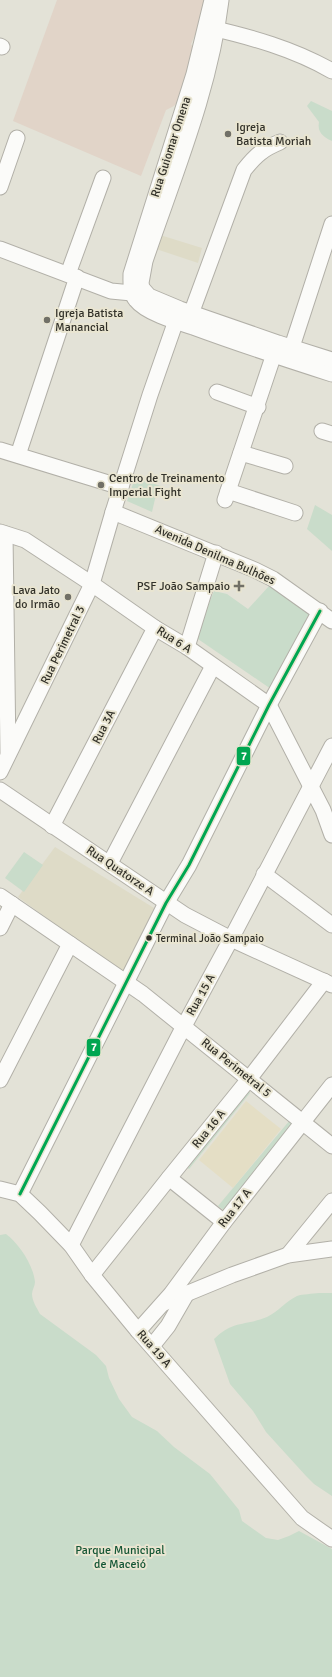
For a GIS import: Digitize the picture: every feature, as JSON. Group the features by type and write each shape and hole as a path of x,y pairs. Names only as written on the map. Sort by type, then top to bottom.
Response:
{"street":[{"name":"Rua Guiomar Omena","path":"212,0 212,28"},
{"name":"Rua Guiomar Omena","path":"137,290 131,274 194,74 221,0"},
{"path":"212,28 249,37 298,53 332,71"},
{"path":"0,187 17,138"},
{"name":"Rua Perimetral 3","path":"0,772 92,584 121,487 183,317 244,170 254,157 265,148 280,142"},
{"path":"18,455 103,178"},
{"path":"295,513 226,496 258,406 282,351 332,224"},
{"path":"0,249 112,291 137,290 136,300 144,307 183,317 282,351 332,374"},
{"path":"282,351 332,360"},
{"path":"217,392 258,406"},
{"path":"0,450 121,487"},
{"path":"241,453 285,466"},
{"name":"Avenida Denilma Bulhões","path":"113,512 216,553 273,579 332,621"},
{"path":"3,533 8,756"},
{"name":"Rua 6 A","path":"3,533 25,540 155,628 187,647 269,704 323,810 332,835"},
{"path":"187,647 216,553"},
{"path":"20,1194 166,903 189,865 269,704 320,612"},
{"name":"Rua 3A","path":"52,826 155,628"},
{"path":"110,863 213,666"},
{"name":"Rua 15 A","path":"71,1245 310,785 332,746"},
{"name":"Rua Quatorze A","path":"0,790 52,826 110,863 166,903 231,939 328,983"},
{"path":"264,874 332,925"},
{"path":"0,928 6,900"},
{"name":"Rua Perimetral 5","path":"6,900 126,982 184,1026 332,1146"},
{"path":"0,1080 70,944"},
{"name":"Rua 16 A","path":"92,1275 328,983"},
{"name":"Rua 17 A","path":"138,1331 162,1304 224,1222 332,1086"},
{"path":"169,1178 224,1222"},
{"name":"Rua 19 A","path":"0,1189 20,1194 40,1212 71,1245 92,1275 138,1331 302,1518 332,1539"},
{"path":"288,1255 332,1200"},
{"path":"162,1304 232,1275 288,1255 332,1249"},
{"path":"152,1346 168,1326 187,1293"}],"shaded area":[{"path":"57,0 204,0 198,28 191,44 193,48 193,57 179,100 174,106 166,110 141,176 13,121"},
{"path":"160,235 202,248 198,263 156,249"},
{"path":"55,847 154,908 155,916 125,975 18,897"}],"green space":[{"path":"311,101 332,111 332,141 323,136 320,131 319,122 307,106"},
{"path":"135,478 161,486 155,499 152,512 127,501"},
{"path":"315,505 332,515 332,551 307,529"},
{"path":"269,586 310,612 271,689 195,637 214,591 227,594 248,609"},
{"path":"24,852 43,865 24,892 5,878"},
{"path":"247,1088 250,1093 189,1169 184,1165"},
{"path":"290,1120 295,1125 225,1211 218,1206"},
{"name":"Parque Municipal de Maceió","path":"6,1234 16,1243 25,1255 34,1275 35,1285 32,1292 32,1297 40,1314 96,1355 106,1366 109,1378 119,1399 132,1417 157,1431 174,1447 210,1474 239,1510 242,1521 266,1538 278,1540 299,1531 332,1549 332,1677 0,1677 0,1235"},
{"path":"332,1293 332,1496 314,1484 266,1432 253,1411 230,1384 214,1339 233,1326 267,1317 297,1296"}],"sand":[{"path":"246,1101 281,1129 233,1188 199,1160"}],"transit line":[{"name":"7","path":"20,1194 166,903 189,865 269,705 320,611"}],"place":[{"name":"Igreja Batista Moriah","path":"228,134"},
{"name":"Igreja Batista Manancial","path":"47,320"},
{"name":"Centro de Treinamento Imperial Fight","path":"101,485"},
{"name":"PSF João Sampaio","path":"239,586"},
{"name":"Lava Jato do Irmão","path":"68,597"},
{"name":"Terminal João Sampaio","path":"149,938"}]}
